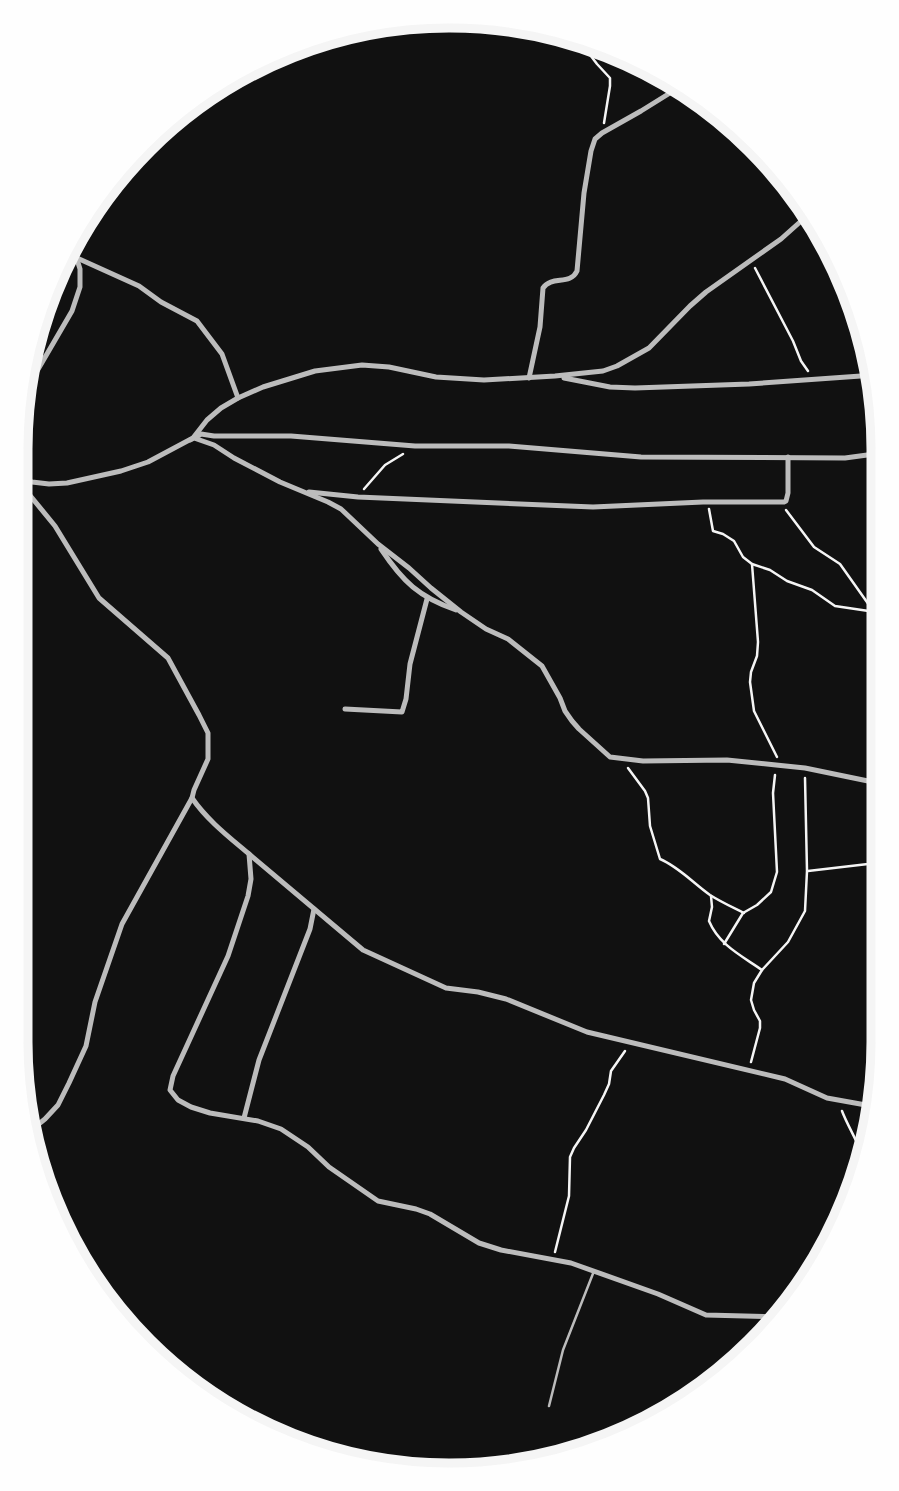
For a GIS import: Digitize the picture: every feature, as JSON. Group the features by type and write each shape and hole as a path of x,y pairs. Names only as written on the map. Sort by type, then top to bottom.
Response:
{"street":[{"path":"529,377 540,327 543,288 546,283 575,277 577,271 584,194 595,139 672,92"},
{"path":"193,438 207,420 238,398 263,387 315,371 362,365 461,379 555,376 603,371 617,366 649,348 706,292 752,261 803,219"},
{"path":"35,374 72,310 80,287 75,255"},
{"path":"77,258 139,286 161,302 197,321 222,354 238,398"},
{"path":"555,376 610,387 635,388 735,385 864,376"},
{"path":"28,481 67,483 121,471 148,462 201,434 291,436 415,446 509,446 641,457 845,458 871,454"},
{"path":"181,443 194,438 214,445 280,482 341,509 430,588 486,629 518,645 542,666 572,721 610,757 727,760 805,768 871,781"},
{"path":"305,492 358,497 593,507 703,502 784,502 788,493 788,457"},
{"path":"28,492 55,526 99,598 168,658 208,733 208,759 192,798 122,924 95,1002 86,1046 58,1105 36,1126"},
{"path":"378,544 394,568 413,588 427,599 461,612"},
{"path":"345,709 402,712 410,664 427,599"},
{"path":"192,798 199,808 249,855 363,950 434,983 459,991 478,992 506,999 587,1032 785,1079 827,1098 866,1105"},
{"path":"249,855 251,879 228,956 173,1076 170,1090 178,1100 217,1115 270,1124 292,1135 329,1167 378,1201 430,1214 479,1243 501,1250 571,1262 706,1315 768,1317"},
{"path":"244,1118 259,1060 310,929 314,909"}],"lane":[{"path":"549,1406 563,1350 593,1271"}],"path":[{"path":"586,51 610,78 602,133"},
{"path":"752,261 801,361 814,379"},
{"path":"358,497 385,465 415,446"},
{"path":"703,502 711,514 713,531 734,541 743,556 752,564 812,590 835,606 871,612"},
{"path":"784,502 786,512 814,547 836,560 871,608"},
{"path":"724,944 744,913 771,891 777,872 773,793 779,765 754,711 750,677 757,656 758,642 752,564"},
{"path":"622,759 648,798 650,826 660,859 711,895 744,913"},
{"path":"750,1070 760,1028 759,1016 751,1000 754,983 762,970 788,942 805,911 805,768"},
{"path":"807,871 871,863"},
{"path":"711,895 709,921 717,936 724,944 762,970"},
{"path":"553,1259 569,1196 570,1157 604,1095 611,1070 632,1042"},
{"path":"838,1101 847,1126 858,1145"}]}
